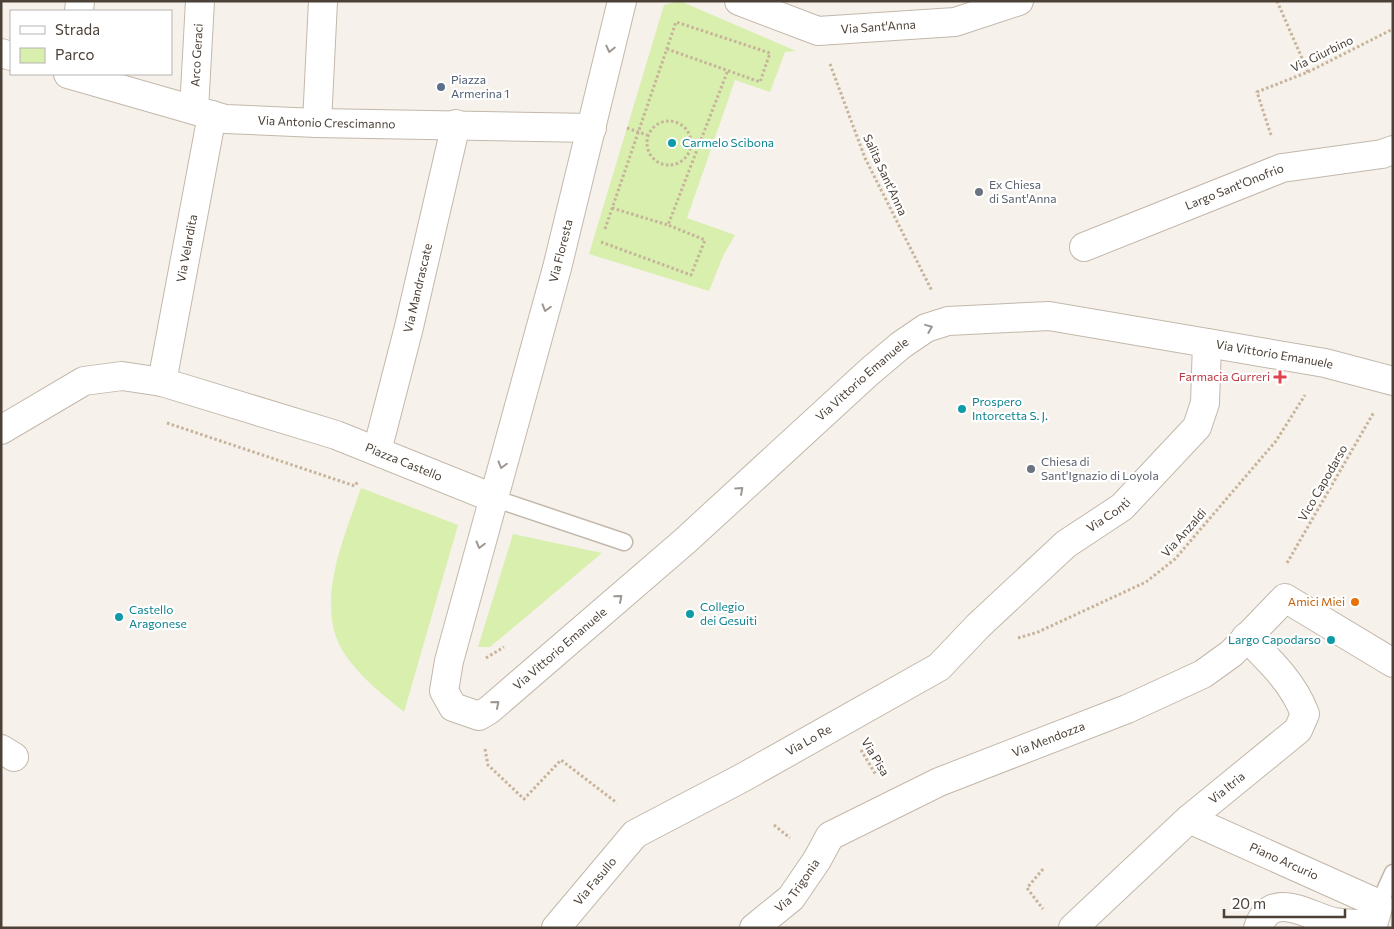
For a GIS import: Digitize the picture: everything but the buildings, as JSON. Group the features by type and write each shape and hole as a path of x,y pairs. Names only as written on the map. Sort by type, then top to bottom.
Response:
{"street":[{"name":"Arco Geraci","path":"200,1 203,112"},
{"path":"317,123 323,1"},
{"name":"Via Floresta","path":"493,498 557,268 622,1"},
{"name":"Via Sant'Anna","path":"739,1 818,31 954,22 1019,1"},
{"name":"Via Antonio Crescimanno","path":"75,75 225,119 317,123 456,124 592,128"},
{"name":"Via Velardita","path":"162,382 203,112"},
{"name":"Via Mandrascate","path":"377,451 409,327 456,124"},
{"name":"Largo Sant'Onofrio","path":"1084,247 1282,168 1382,154 1393,150"},
{"name":"Via Vittorio Emanuele","path":"493,498 449,661 444,691 452,707 479,716 489,710 685,541 901,345 926,328 948,321 1049,316 1325,363 1392,381"},
{"name":"Via Conti","path":"972,633 1066,544 1122,507 1197,427 1205,403 1207,343"},
{"name":"Piazza Castello","path":"1,430 84,381 122,376 162,382 336,435 493,498"},
{"path":"1251,632 1285,598 1393,663"},
{"name":"Via Mendozza","path":"830,836 893,803 939,782 1127,709 1203,674 1232,653 1251,632"},
{"name":"Via Itria","path":"1081,925 1189,818 1298,730 1305,714 1298,696 1251,632"},
{"name":"Via Lo Re","path":"635,834 939,667 972,633"},
{"name":"Piano Arcurio","path":"1189,818 1379,904"},
{"name":"Via Fasullo","path":"556,928 635,834"},
{"name":"Via Trigonia","path":"754,928 791,898 817,860 830,836"},
{"path":"1258,928 1261,918 1279,906 1293,907 1335,922 1373,925 1379,904"}],"lane":[{"path":"493,498 624,542"},
{"path":"1379,904 1393,873"}],"path":[{"path":"1277,1 1308,72"},
{"path":"612,208 668,225 706,240 691,275 600,244 612,208 666,49 676,22 770,53 760,82 666,49"},
{"name":"Via Giurbino","path":"1282,168 1257,92 1308,72 1393,29"},
{"name":"Salita Sant'Anna","path":"818,31 865,158 948,321"},
{"path":"668,225 728,70"},
{"path":"666,121 677,122 687,129 690,135 692,140 691,152 684,161 673,166 661,165 652,158 646,147 647,135 655,126 666,121"},
{"path":"626,128 647,135"},
{"path":"691,152 695,153"},
{"name":"Via Anzaldi","path":"972,633 993,644 1038,632 1146,582 1176,559 1276,441 1325,363"},
{"name":"Vico Capodarso","path":"1285,598 1286,564 1392,381"},
{"name":"Via Pisa","path":"843,720 893,803"},
{"path":"488,766 524,799 561,760 617,803 615,811"}],"green space":[{"path":"680,1 796,51 785,52 770,92 735,80 687,218 735,235 723,256 709,291 589,254 664,5"},
{"path":"361,488 458,525 404,712 372,685 344,653 335,634 331,614 335,570 340,549"},
{"path":"513,534 602,553 490,647 478,647"}],"place":[{"name":"Piazza Armerina 1","path":"441,87"},
{"name":"Carmelo Scibona","path":"672,143"},
{"name":"Ex Chiesa di Sant'Anna","path":"979,192"},
{"name":"Farmacia Gurreri","path":"1280,377"},
{"name":"Prospero Intorcetta S. J.","path":"962,409"},
{"name":"Chiesa di Sant'Ignazio di Loyola","path":"1031,469"},
{"name":"Amici Miei","path":"1355,602"},
{"name":"Collegio dei Gesuiti","path":"690,614"},
{"name":"Castello Aragonese","path":"119,617"},
{"name":"Largo Capodarso","path":"1331,640"}]}
